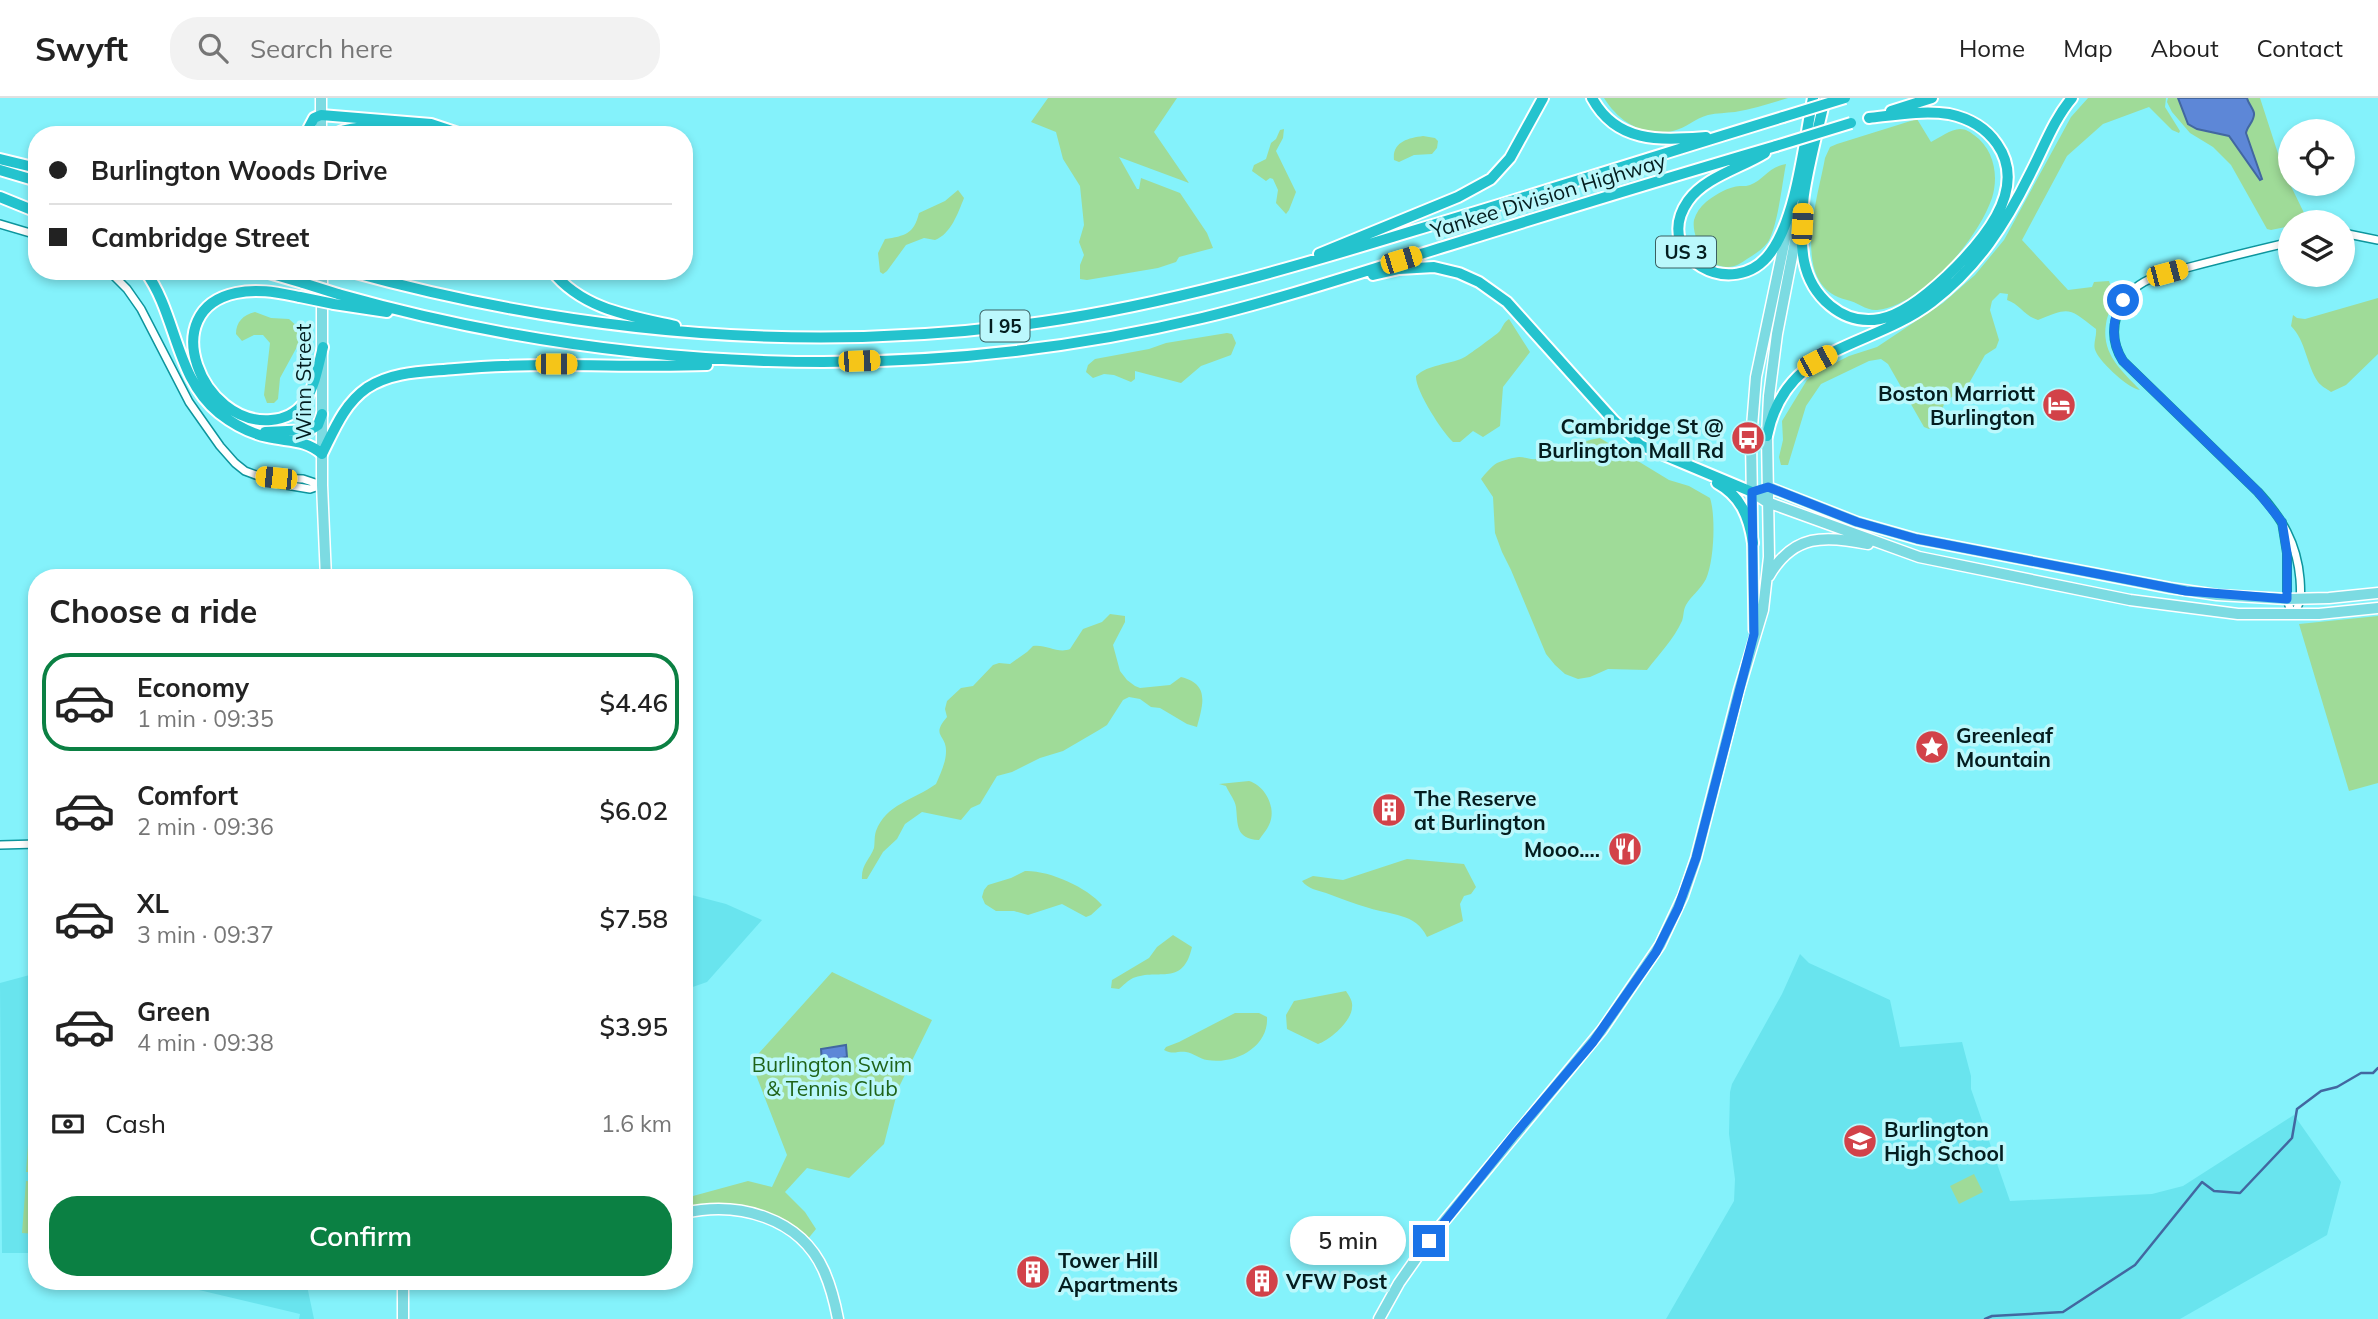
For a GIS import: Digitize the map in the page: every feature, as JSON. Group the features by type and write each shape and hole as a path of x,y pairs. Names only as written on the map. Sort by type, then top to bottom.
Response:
{"highway":[{"path":"1293,267 1342,243 1482,185 1506,163 1543,98"},
{"path":"1592,98 1609,120 1643,137 1663,139 1723,135"},
{"name":"US 3","path":"1776,146 1747,164 1709,182 1691,197 1680,221 1682,246 1695,263 1713,273 1734,274 1752,268 1765,259 1776,245 1798,199 1813,98"},
{"path":"1825,98 1798,199 1803,252 1809,277 1816,291 1835,310 1850,317 1881,318 1905,307 1938,285 1978,242 2002,205 2007,188 2007,173 2003,156 1990,135 1971,121 1948,114 1927,113 1869,118"},
{"name":"Yankee Division Highway","path":"382,280 450,298 530,313 622,327 712,335 873,337 1006,326 1157,302 1293,267 1845,98"},
{"name":"Yankee Division Highway","path":"336,299 508,334 676,356 833,362 974,354 1052,345 1202,318 1932,98"},
{"path":"1767,436 1771,416 1779,399 1798,374 1824,356 1885,330 1919,311 1973,265 2001,229 2058,118 2072,98"},
{"path":"310,126 314,118 321,115 437,126"},
{"path":"0,159 28,166"},
{"path":"0,170 28,178"},
{"path":"0,196 28,204"},
{"path":"0,196 28,208"},
{"path":"1312,287 1421,267 1446,269 1469,277 1507,302 1631,438 1647,449 1752,492"},
{"path":"150,280 187,369 200,393 216,411 245,429 271,438 303,442 322,454 340,418 354,399 376,383 399,374 509,365 688,365 773,361"},
{"path":"293,280 336,299"},
{"path":"561,280 573,292 598,306 632,317 712,335"},
{"path":"323,347 314,381 304,403 295,412 275,420 254,419 233,410 214,394 199,373 193,351 200,317 215,302 234,293 255,290 336,299"},
{"path":"245,429 269,432 310,430 318,425 322,414"},
{"path":"1677,461 1732,493 1749,520 1754,543"}],"main road":[{"path":"321,98 321,126"},
{"path":"1379,1319 1420,1253 1515,1134 1587,1050 1660,945 1678,908 1696,858 1754,634 1763,610 1767,579 1767,436 1773,359 1798,199"},
{"path":"1754,634 1751,439 1756,377 1798,199"},
{"name":"Winn Street","path":"322,280 322,485 326,569"},
{"path":"1752,492 1768,487 1857,522 1917,539 2186,591 2287,599 2378,593"},
{"path":"1752,492 1767,502 1905,553"},
{"path":"1767,579 1776,563 1787,552 1812,540 1840,539 1948,564 2144,603 2227,613 2292,615 2378,608"},
{"path":"693,1211 710,1208 734,1209 759,1214 789,1230 810,1248 822,1267 831,1289 838,1319"},
{"path":"402,1290 403,1319"}],"street":[{"path":"0,224 28,232"},
{"path":"2355,235 2378,240"},
{"path":"2278,245 2145,281 2123,300 2114,327 2115,344 2123,361 2258,492 2291,536 2296,553 2301,599 2292,615"},
{"path":"118,280 141,309 189,402 235,463 243,470 280,484 302,489 322,485"},
{"path":"2282,522 2287,553 2287,599 2292,615"},
{"path":"0,845 28,844"}],"shaded area":[{"path":"2178,98 2247,98 2254,116 2246,133 2262,179 2260,180 2229,136 2197,129 2188,124"},
{"path":"693,895 726,904 762,920 707,982 693,987"},
{"name":"Burlington High School","path":"1800,954 1809,963 1890,1000 1900,1047 1962,1042 1971,1076 1971,1089 2010,1201 2152,1194 2183,1186 2294,1115 2341,1182 2327,1235 2180,1319 1666,1319 1734,1201 1735,1179 1729,1134 1732,1084 1782,994"},
{"path":"28,975 28,1253 2,1253 0,983"},
{"path":"846,1045 847,1057 822,1062 821,1049"},
{"path":"199,1290 308,1290 314,1319 299,1319 300,1314"}],"green space":[{"path":"1048,98 1177,98 1154,132 1189,183 1119,157 1137,189 1141,178 1180,193 1207,233 1213,248 1179,257 1176,262 1158,268 1080,279 1080,265 1084,255 1079,242 1084,225 1080,186 1063,159 1056,132 1031,122"},
{"path":"1604,98 1788,98 1742,111 1708,115 1678,130 1662,133 1633,126 1617,114"},
{"path":"2088,98 2166,98 2165,107 2180,131 2179,133 2172,130 2149,107 2103,124 2067,156 2022,240 2068,290 2092,287 2094,282 2109,281 2115,298 2107,321 2107,344 2114,361 2140,390 2116,375 2103,362 2095,349 2096,329 2080,316 2063,311 2038,320 2007,300 2008,294 2000,293 1992,301 1990,310 1999,340 1996,348 1985,355 1968,385 1945,402 1937,421 1929,429 1924,427 1888,364 1881,359 1869,361 1821,384 1806,406 1788,465 1781,465 1779,457 1783,440 1782,421 1807,380 1849,356 1877,347 1943,303 1975,275 2004,240 2071,117"},
{"path":"2168,98 2260,98 2278,154 2278,196 2296,196 2303,210 2278,210 2278,229 2267,229 2231,165 2213,147 2190,133 2167,102"},
{"path":"1917,119 1931,142 1956,129 1969,132 1981,141 1993,164 1994,190 1975,232 1946,268 1912,296 1895,305 1870,309 1829,292 1818,278 1812,260 1813,217 1825,158 1830,147 1837,144"},
{"path":"1284,129 1283,138 1276,151 1296,192 1286,214 1276,203 1278,190 1273,179 1266,181 1252,171 1254,165 1266,159 1271,143 1280,130"},
{"path":"1423,136 1438,141 1432,154 1414,155 1399,162 1394,160 1398,145"},
{"path":"1786,164 1777,215 1768,242 1736,266 1714,263 1702,251 1695,235 1694,220 1700,208 1723,191 1750,185"},
{"path":"958,190 964,198 945,233 935,240 924,238 906,245 887,271 883,274 880,272 878,253 885,239 908,233 919,213 945,201"},
{"path":"2378,298 2378,354 2346,385 2331,392 2319,383 2314,375 2300,339 2291,326 2293,315 2305,319"},
{"path":"255,312 271,318 289,319 299,328 298,345 280,378 278,399 274,403 267,403 264,395 270,343 263,335 254,335 242,341 236,334 241,320"},
{"path":"1509,319 1530,352 1503,387 1500,426 1483,437 1473,431 1460,442 1453,442 1430,410 1416,376 1427,369 1465,357 1499,332"},
{"path":"1232,334 1236,343 1231,355 1201,366 1181,383 1135,371 1135,379 1131,382 1114,375 1104,374 1093,378 1086,372 1088,365 1095,359"},
{"path":"1600,438 1669,480 1689,486 1710,498 1713,516 1712,551 1706,579 1686,605 1675,634 1647,670 1608,669 1578,679 1565,674 1546,654 1502,552 1495,533 1493,497 1481,479 1502,461 1517,457 1544,457"},
{"path":"1110,614 1125,616 1125,622 1113,645 1120,671 1127,680 1140,688 1170,685 1181,677 1197,685 1202,703 1197,727 1160,708 1151,707 1140,699 1129,697 1123,700 1107,725 1099,730 1063,751 997,776 980,804 971,808 961,820 922,812 905,824 897,839 883,852 867,879 862,879 863,870 874,848 875,833 886,815 936,784 946,756 946,746 939,732 947,717 947,701 961,688 973,686 993,665 1010,664 1033,646 1070,649 1083,629 1102,622"},
{"path":"2378,616 2378,783 2349,791 2299,624"},
{"path":"1249,781 1265,793 1271,805 1271,819 1259,840 1246,837 1239,830 1234,802 1226,786 1219,784"},
{"path":"1407,859 1464,864 1476,887 1471,894 1464,896 1460,904 1463,921 1427,937 1416,923 1409,919 1313,889 1302,881 1313,876 1343,880"},
{"path":"1025,871 1045,873 1066,881 1087,892 1102,905 1086,917 1062,904 1028,915 1014,911 996,911 985,904 982,897 988,885"},
{"path":"1173,935 1192,947 1183,967 1169,974 1143,975 1133,978 1119,989 1111,988 1112,980 1149,958 1157,947"},
{"name":"Burlington Swim & Tennis Club","path":"832,972 932,1020 898,1089 884,1144 849,1178 807,1168 785,1192 805,1212 816,1229 807,1240 779,1221 752,1209 722,1205 693,1206 693,1196 748,1181 772,1187 787,1155 751,1062"},
{"path":"1346,991 1352,1003 1351,1012 1344,1024 1328,1038 1318,1044 1287,1029 1286,1015 1294,1001"},
{"path":"1235,1013 1259,1013 1267,1017 1262,1037 1248,1052 1239,1057 1218,1061 1186,1052 1173,1053 1164,1050 1166,1047"},
{"path":"1974,1174 1983,1192 1959,1204 1950,1186"},
{"path":"26,1181 28,1181 28,1233 22,1233"}],"waterway":[{"path":"1985,1319 1992,1316 2063,1312 2135,1265 2202,1182 2214,1191 2240,1193 2292,1138 2297,1109 2321,1091 2337,1087 2361,1073 2373,1073 2378,1068"}],"place":[{"name":"Boston Marriott Burlington","path":"2059,405"},
{"name":"Cambridge St @ Burlington Mall Rd","path":"1748,438"},
{"name":"Greenleaf Mountain","path":"1932,747"},
{"name":"The Reserve at Burlington","path":"1389,810"},
{"name":"Mooo....","path":"1625,849"},
{"name":"Burlington High School","path":"1860,1141"},
{"name":"Tower Hill Apartments","path":"1033,1272"},
{"name":"VFW Post","path":"1262,1281"}],"route":[{"path":"1429,1241 1593,1042 1656,952 1678,908 1696,858 1754,634 1752,492 1768,487 1857,522 1917,539 2186,591 2287,599 2288,565 2282,522 2258,492 2123,361 2116,350 2114,333 2116,316 2123,300"}]}
